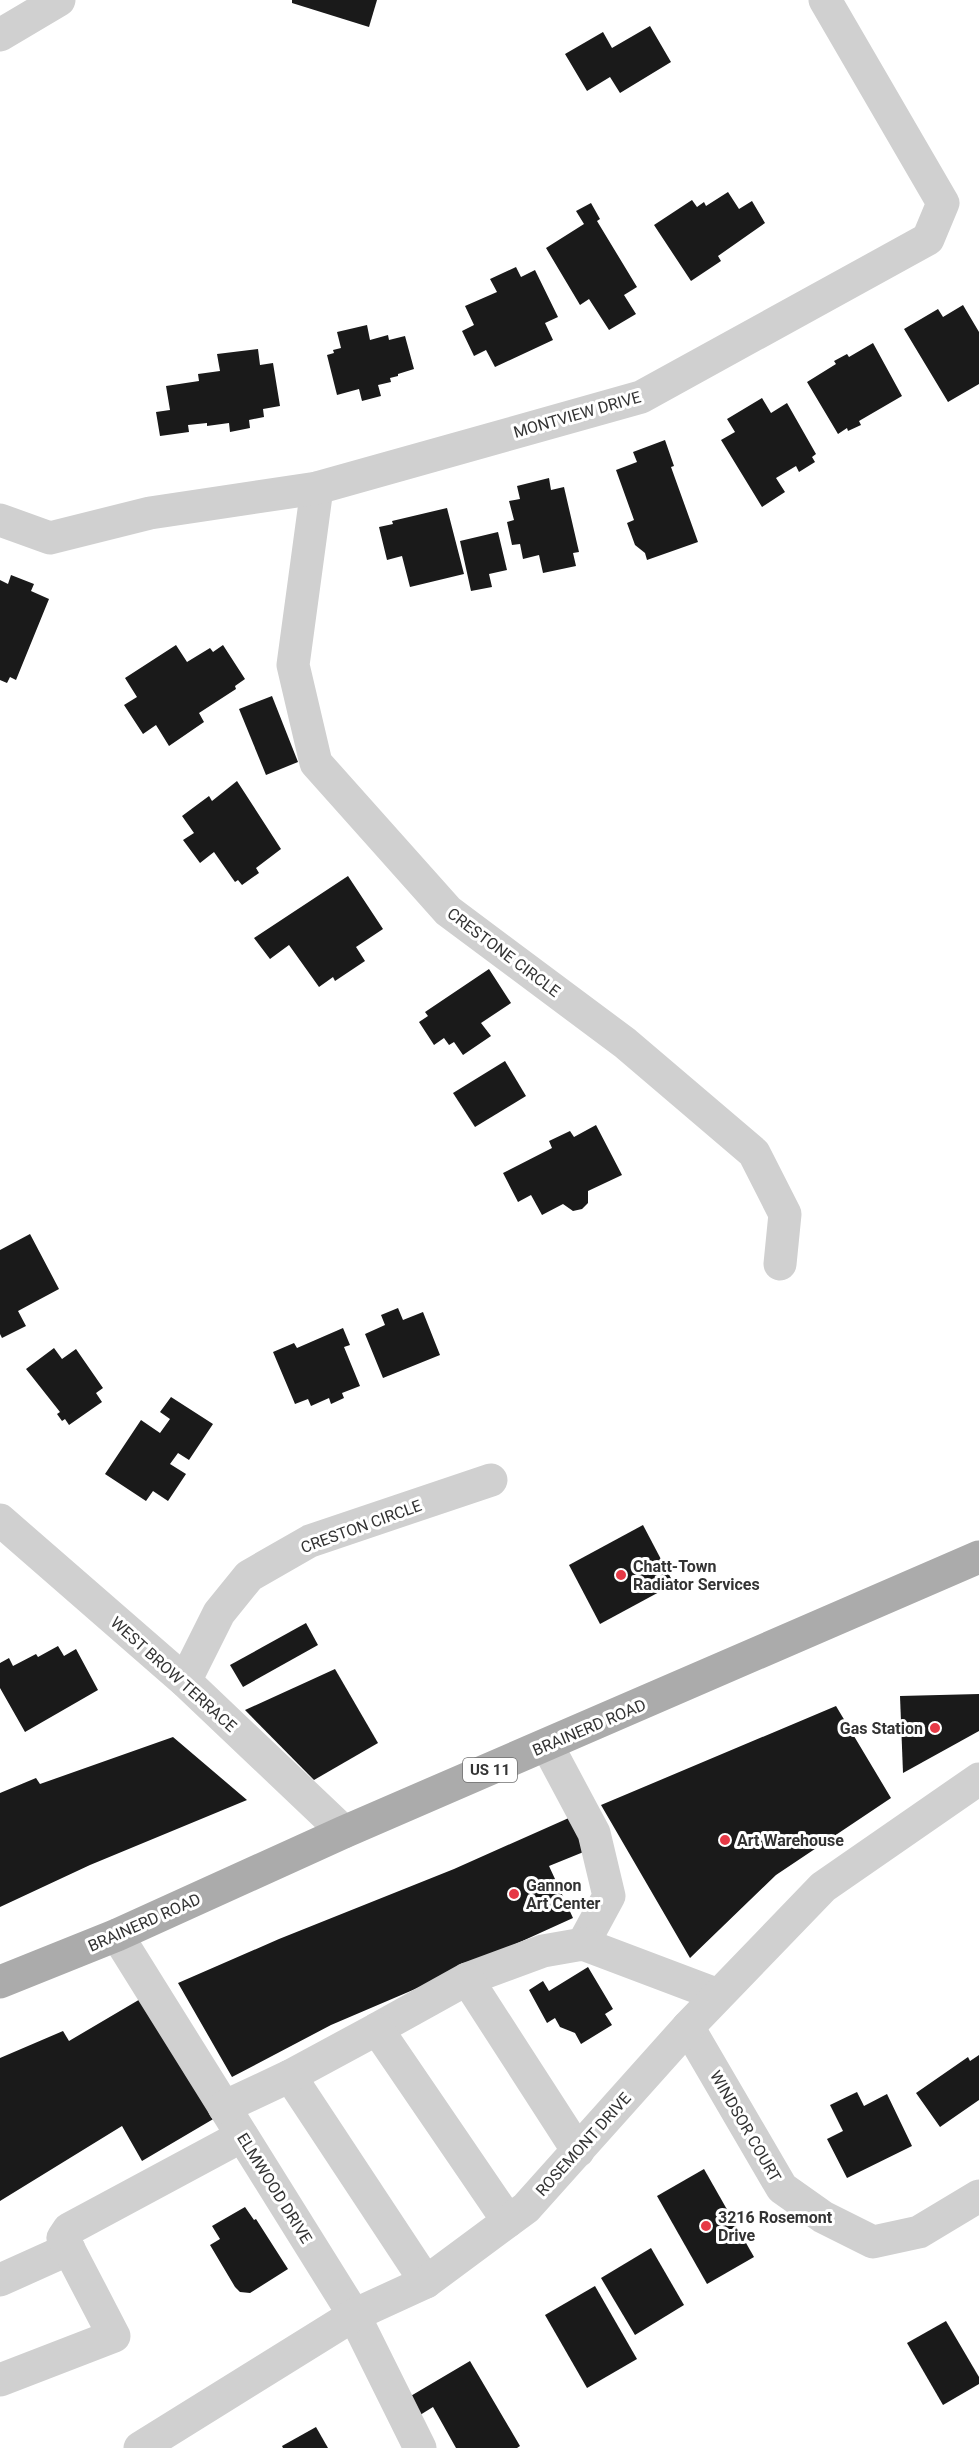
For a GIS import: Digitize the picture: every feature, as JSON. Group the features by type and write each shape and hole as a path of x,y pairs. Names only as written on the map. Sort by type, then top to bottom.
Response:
{"main road":[{"name":"BRAINERD ROAD","path":"0,1982 117,1935 344,1832 979,1557"}],"street":[{"path":"0,35 59,0"},
{"name":"MONTVIEW DRIVE","path":"0,520 50,538 150,513 317,488 641,397 928,239 943,203 825,0"},
{"name":"CRESTONE CIRCLE","path":"317,488 293,665 316,763 448,911 625,1043 754,1153 785,1214 780,1264"},
{"name":"CRESTON CIRCLE","path":"185,1681 219,1613 249,1576 310,1540 491,1480"},
{"name":"WEST BROW TERRACE","path":"0,1520 185,1681 344,1832"},
{"path":"547,1745 594,1833 609,1896 583,1944"},
{"name":"ROSEMONT DRIVE","path":"140,2448 354,2315 426,2282 526,2208 688,2026 823,1887 979,1779"},
{"name":"ELMWOOD DRIVE","path":"117,1935 354,2315 420,2448"},
{"path":"224,2107 290,2076 467,1979 543,1951 583,1944 718,1995"},
{"path":"467,1979 578,2151"},
{"name":"WINDSOR COURT","path":"688,2026 782,2188 824,2217 873,2242 919,2232 979,2196"},
{"path":"377,2029 508,2221"},
{"path":"290,2076 426,2282"},
{"path":"0,2379 114,2336 63,2238 69,2229 242,2136"},
{"path":"0,2280 69,2249"}],"building":[{"path":"292,0 377,0 369,27 292,3"},
{"path":"650,26 671,62 620,93 610,77 587,91 565,54 603,32 612,48"},
{"path":"728,192 739,209 752,201 765,223 718,256 721,261 691,281 654,225 692,200 697,207 704,202 706,206"},
{"path":"591,203 600,219 597,221 637,287 624,295 636,314 609,330 589,299 580,305 546,248 584,224 576,211"},
{"path":"516,267 521,277 535,270 558,317 545,323 553,340 495,367 486,350 474,356 462,331 474,325 465,306 497,292 490,279"},
{"path":"963,305 979,332 979,384 948,402 904,329 938,309 943,317"},
{"path":"367,325 370,340 388,335 389,340 405,336 414,369 390,378 391,382 378,385 381,396 362,401 359,389 337,395 327,355 341,348 337,332"},
{"path":"873,343 902,396 859,421 861,425 848,431 847,428 838,434 807,382 836,364 834,361 847,354 849,357"},
{"path":"258,349 260,365 273,363 280,406 263,409 264,417 249,420 250,428 230,432 229,423 207,426 207,423 188,425 189,432 160,436 156,412 170,410 166,386 199,381 198,374 220,371 217,354"},
{"path":"762,398 771,413 787,403 816,454 812,457 815,462 799,472 796,466 776,478 785,492 762,507 721,440 735,432 727,419"},
{"path":"665,440 674,466 671,467 698,542 647,560 645,553 635,545 627,523 634,520 616,470 637,462 633,452"},
{"path":"549,478 551,490 564,487 579,552 573,553 576,566 543,573 539,555 523,559 520,544 512,545 507,522 514,520 509,501 520,499 517,486"},
{"path":"447,508 464,574 410,587 402,556 387,560 379,527 393,524 392,521"},
{"path":"498,532 507,570 489,574 492,587 471,591 460,541"},
{"path":"11,575 34,584 31,591 49,599 16,680 10,677 7,683 0,680 0,580 8,584"},
{"path":"176,645 187,662 210,648 213,652 223,645 245,679 235,686 236,689 199,713 204,722 169,746 156,725 143,734 124,705 137,697 125,678"},
{"path":"272,696 298,762 266,775 239,709"},
{"path":"237,781 281,849 256,868 259,873 242,885 238,880 235,882 214,852 200,863 183,840 194,833 182,816 209,796 212,801"},
{"path":"348,876 383,929 356,947 365,961 335,981 333,977 319,987 289,945 270,959 254,938"},
{"path":"489,969 511,1003 481,1023 491,1036 463,1055 454,1042 449,1045 444,1038 434,1045 419,1022 428,1016 425,1012"},
{"path":"505,1061 526,1096 475,1127 453,1093"},
{"path":"596,1125 622,1175 588,1191 588,1203 582,1209 573,1211 563,1204 542,1215 531,1195 518,1202 503,1173 552,1148 549,1141 570,1131 574,1137"},
{"path":"30,1234 59,1289 18,1311 26,1326 2,1338 0,1334 0,1250"},
{"path":"398,1308 403,1320 423,1312 440,1355 383,1378 365,1334 385,1325 381,1315"},
{"path":"343,1328 350,1345 344,1347 360,1386 342,1393 344,1398 331,1404 329,1398 311,1406 308,1399 295,1404 273,1352 294,1343 297,1348"},
{"path":"54,1348 62,1359 76,1349 103,1388 96,1393 102,1402 69,1425 65,1419 62,1421 57,1414 60,1412 26,1369"},
{"path":"171,1397 213,1424 189,1460 178,1453 170,1464 186,1474 168,1501 153,1491 146,1501 105,1474 141,1420 160,1433 170,1419 160,1412"},
{"name":"Chatt-Town Radiator Services","path":"643,1525 674,1584 600,1624 569,1565"},
{"path":"306,1623 318,1645 243,1687 230,1665"},
{"path":"58,1646 64,1656 76,1649 98,1690 25,1732 0,1688 0,1663 9,1658 13,1666 36,1654 38,1657"},
{"path":"335,1669 378,1743 314,1780 245,1710"},
{"path":"979,1694 979,1731 903,1773 900,1696"},
{"name":"Art Warehouse","path":"836,1706 891,1798 776,1875 690,1958 601,1805"},
{"path":"173,1737 247,1800 90,1865 0,1907 0,1793 36,1778 40,1784"},
{"path":"571,1817 586,1851 549,1866 573,1918 331,2025 232,2077 178,1983 279,1939 454,1869"},
{"path":"588,1967 613,2009 605,2014 612,2025 581,2044 575,2033 560,2027 555,2018 547,2023 529,1990 543,1981 549,1991"},
{"path":"142,1998 215,2118 142,2161 122,2126 0,2201 0,2058 63,2031 69,2041"},
{"path":"979,2055 979,2100 940,2127 916,2093 968,2057 970,2061"},
{"path":"857,2092 864,2106 887,2094 912,2146 847,2178 827,2139 843,2131 830,2105"},
{"name":"3216 Rosemont Drive","path":"704,2169 754,2257 707,2284 657,2196"},
{"path":"245,2207 254,2220 256,2219 288,2269 250,2293 240,2292 235,2287 210,2245 220,2239 212,2226"},
{"path":"651,2248 684,2305 635,2335 601,2278"},
{"path":"595,2286 637,2359 587,2388 545,2315"},
{"path":"946,2321 979,2377 979,2384 943,2405 907,2343"},
{"path":"470,2361 520,2446 517,2448 456,2448 433,2407 420,2415 409,2397"},
{"path":"316,2427 328,2448 283,2448 282,2446"}],"place":[{"name":"Chatt-Town Radiator Services","path":"621,1575"},
{"name":"Gas Station","path":"935,1728"},
{"name":"Art Warehouse","path":"725,1840"},
{"name":"Gannon Art Center","path":"514,1894"},
{"name":"3216 Rosemont Drive","path":"706,2226"}]}
